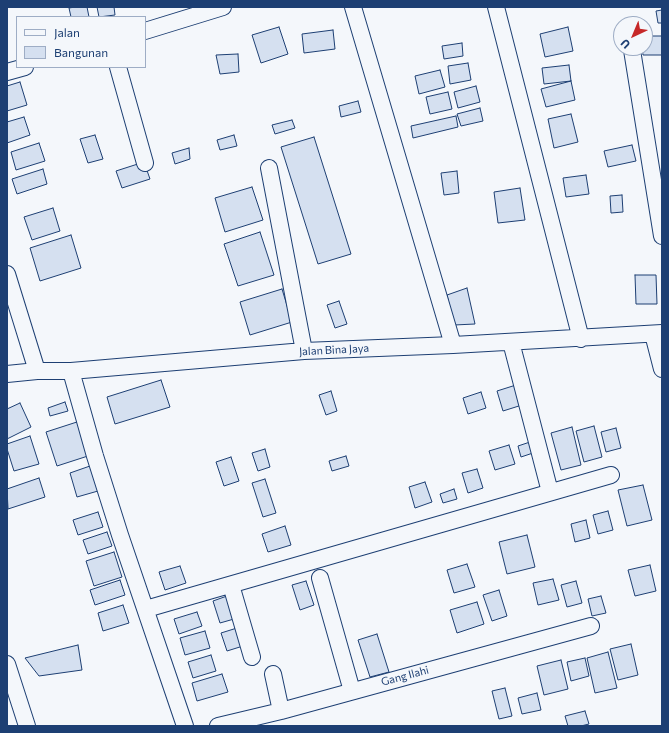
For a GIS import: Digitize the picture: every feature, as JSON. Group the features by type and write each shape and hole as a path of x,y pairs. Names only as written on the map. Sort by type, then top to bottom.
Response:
{"street":[{"path":"146,30 223,7"},
{"path":"353,7 453,345"},
{"path":"496,7 581,338"},
{"path":"633,56 662,236"},
{"path":"7,72 21,68"},
{"path":"118,68 146,163"},
{"path":"269,168 304,351"},
{"path":"7,274 36,371"},
{"path":"657,334 662,369"},
{"name":"Jalan Bina Jaya","path":"7,374 36,371 71,371 304,351 657,334"},
{"path":"512,342 550,492"},
{"path":"71,371 95,456 118,528 185,726"},
{"path":"146,610 611,475"},
{"path":"320,578 352,691"},
{"path":"231,585 252,657"},
{"name":"Gang Ilahi","path":"218,726 281,711 591,626"},
{"path":"7,664 27,726"},
{"path":"274,674 281,711"}],"building":[{"path":"87,7 89,16 71,16 69,8"},
{"path":"97,7 114,7 115,15 99,16"},
{"path":"662,10 662,23 658,23 656,11"},
{"path":"279,27 288,54 261,63 252,35"},
{"path":"568,27 573,51 545,57 540,34"},
{"path":"333,30 335,49 304,53 302,34"},
{"path":"653,36 662,36 662,55 653,55"},
{"path":"462,43 463,56 444,59 442,46"},
{"path":"238,54 239,72 220,74 216,55"},
{"path":"468,63 471,80 450,84 448,66"},
{"path":"569,65 571,81 544,84 542,68"},
{"path":"440,70 445,87 419,94 415,76"},
{"path":"571,81 575,100 546,107 541,89"},
{"path":"20,82 27,105 7,111 7,86"},
{"path":"476,86 480,102 458,108 454,92"},
{"path":"448,92 452,109 430,114 426,97"},
{"path":"358,101 361,112 341,117 339,106"},
{"path":"480,108 483,121 461,126 457,114"},
{"path":"571,114 578,142 554,148 548,119"},
{"path":"456,116 458,127 413,138 411,126"},
{"path":"24,117 30,135 7,143 7,122"},
{"path":"292,120 295,128 275,134 272,125"},
{"path":"95,135 103,159 88,163 80,139"},
{"path":"234,135 237,146 220,150 217,140"},
{"path":"314,137 351,254 318,264 281,147"},
{"path":"39,143 45,161 16,170 11,152"},
{"path":"632,145 636,161 608,167 604,151"},
{"path":"189,148 190,159 175,164 172,153"},
{"path":"144,162 150,179 122,188 116,171"},
{"path":"43,169 47,184 17,194 12,179"},
{"path":"457,171 459,193 444,195 441,173"},
{"path":"586,175 589,194 566,197 563,178"},
{"path":"252,187 263,220 225,232 215,198"},
{"path":"520,188 525,220 498,223 494,192"},
{"path":"622,195 623,212 611,213 610,196"},
{"path":"53,208 60,231 32,240 24,217"},
{"path":"260,232 274,275 238,286 224,244"},
{"path":"71,235 81,268 40,281 30,248"},
{"path":"635,275 656,275 657,304 636,304"},
{"path":"467,288 475,324 454,325 447,295"},
{"path":"282,289 292,322 250,335 240,302"},
{"path":"339,301 347,324 335,328 327,305"},
{"path":"161,380 170,407 115,424 107,397"},
{"path":"516,385 522,405 503,411 497,391"},
{"path":"331,391 337,411 326,415 319,395"},
{"path":"481,392 486,408 468,414 463,398"},
{"path":"65,402 68,411 50,416 48,408"},
{"path":"20,403 31,427 7,439 7,409"},
{"path":"80,421 91,455 57,466 46,432"},
{"path":"594,426 602,457 584,462 576,431"},
{"path":"572,427 581,465 561,470 551,433"},
{"path":"616,428 621,448 606,452 601,432"},
{"path":"30,436 39,464 14,471 7,449 7,444"},
{"path":"530,442 533,453 521,457 518,446"},
{"path":"509,445 515,464 495,470 489,451"},
{"path":"265,449 270,467 258,471 252,453"},
{"path":"346,456 349,466 332,471 329,461"},
{"path":"231,457 239,481 224,486 216,462"},
{"path":"90,466 98,491 77,497 70,473"},
{"path":"477,469 483,488 468,493 462,473"},
{"path":"39,478 45,497 8,509 7,489"},
{"path":"265,479 276,513 263,517 252,483"},
{"path":"425,482 432,502 415,508 409,487"},
{"path":"643,485 652,520 627,526 618,490"},
{"path":"454,489 457,499 443,503 440,494"},
{"path":"608,511 613,530 598,534 593,515"},
{"path":"98,512 103,527 78,535 73,520"},
{"path":"586,520 590,538 575,542 571,524"},
{"path":"285,526 291,545 268,552 262,534"},
{"path":"107,532 112,546 88,554 83,540"},
{"path":"527,535 535,567 507,574 499,542"},
{"path":"114,552 122,577 94,586 86,561"},
{"path":"467,564 475,587 454,593 447,570"},
{"path":"650,565 656,591 635,596 628,570"},
{"path":"180,566 186,583 165,590 159,572"},
{"path":"553,579 559,600 538,605 533,583"},
{"path":"120,580 125,595 95,605 90,590"},
{"path":"306,581 314,605 300,610 292,585"},
{"path":"576,581 582,603 567,607 561,585"},
{"path":"499,590 507,616 492,621 483,595"},
{"path":"227,596 234,619 220,623 213,601"},
{"path":"601,596 606,613 592,616 588,599"},
{"path":"477,602 484,624 457,633 450,610"},
{"path":"123,605 129,623 103,631 98,613"},
{"path":"197,612 202,626 179,634 174,619"},
{"path":"237,628 243,646 227,651 221,633"},
{"path":"205,631 210,648 185,655 180,638"},
{"path":"377,634 389,672 370,677 358,640"},
{"path":"631,644 638,675 618,680 610,649"},
{"path":"78,645 82,670 39,676 25,658"},
{"path":"608,652 617,688 595,693 587,658"},
{"path":"211,655 216,671 193,678 188,662"},
{"path":"585,658 589,676 571,681 567,662"},
{"path":"561,660 568,689 544,695 537,666"},
{"path":"222,674 228,692 197,701 192,683"},
{"path":"505,688 512,716 499,719 492,691"},
{"path":"537,693 541,710 522,714 518,698"},
{"path":"585,711 589,724 581,726 568,726 565,716"}]}
